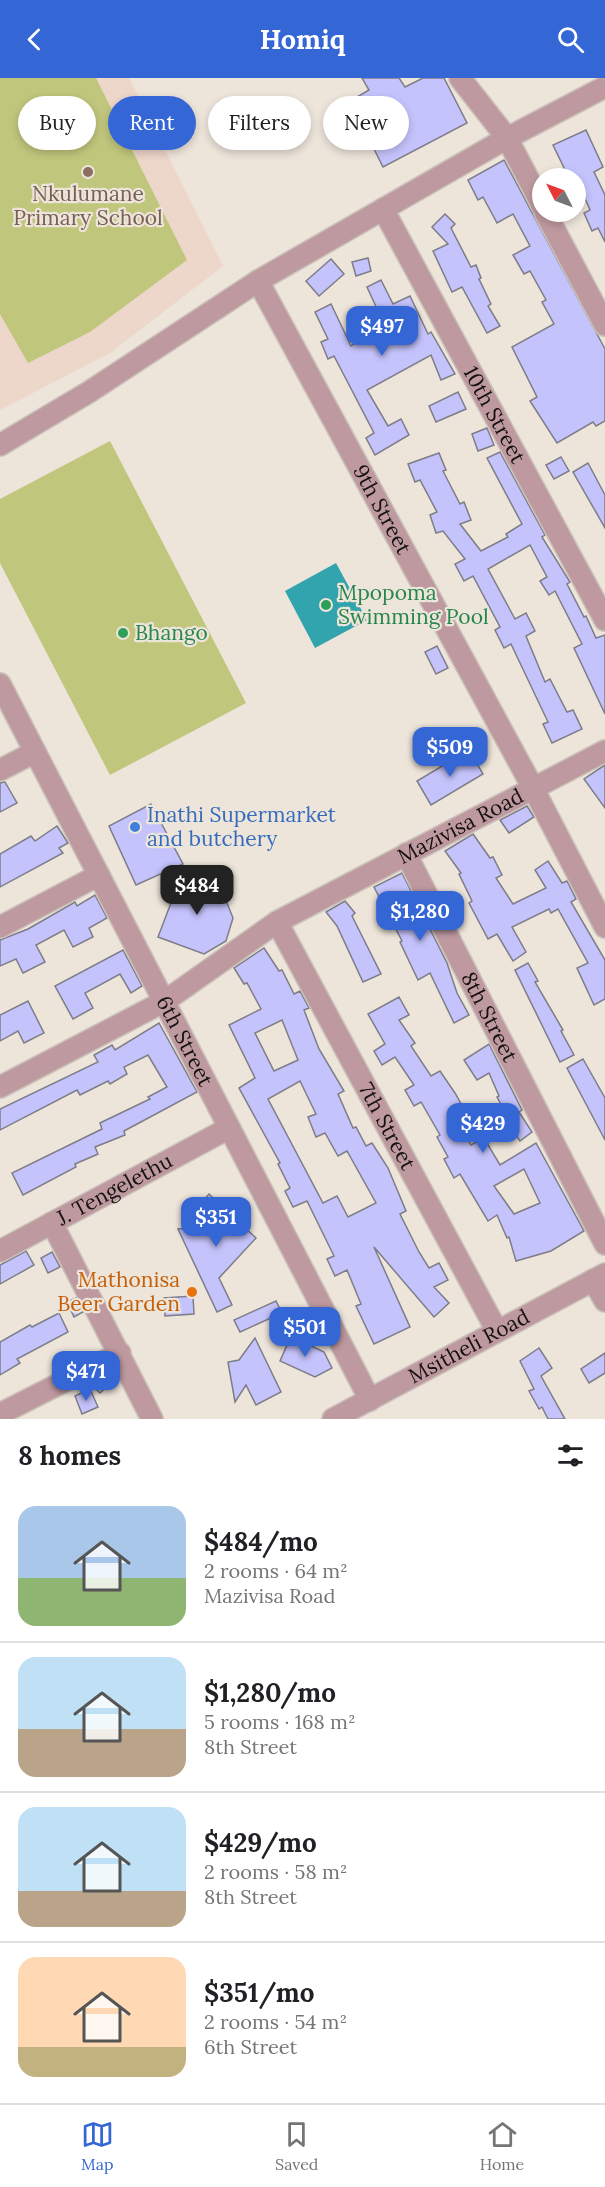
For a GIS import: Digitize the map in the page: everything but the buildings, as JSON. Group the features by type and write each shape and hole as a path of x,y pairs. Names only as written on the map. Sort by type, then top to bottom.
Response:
{"street":[{"path":"460,78 507,138 532,186"},
{"path":"0,445 89,393 258,281 507,138 605,87"},
{"name":"10th Street","path":"383,209 605,620"},
{"path":"550,222 605,324"},
{"name":"9th Street","path":"258,281 533,788 605,927"},
{"name":"6th Street","path":"0,684 370,1400"},
{"name":"Mazivisa Road","path":"0,1087 165,1001 278,922 605,751"},
{"path":"0,770 35,752"},
{"name":"8th Street","path":"406,854 605,1244"},
{"path":"0,927 99,875"},
{"name":"7th Street","path":"278,922 497,1331"},
{"name":"J. Tengelethu","path":"0,1251 229,1128"},
{"path":"52,1223 152,1419"},
{"path":"599,1277 605,1301"},
{"name":"Msitheli Road","path":"342,1417 599,1277"},
{"path":"0,1414 120,1353"}],"shaded area":[{"name":"Nkulumane Primary School","path":"0,78 129,78 138,96 108,96 108,150 165,150 223,266 110,353 0,410"}],"green space":[{"name":"Nkulumane Primary School","path":"0,78 96,78 108,102 108,150 132,150 187,260 90,332 28,363 0,314"},
{"name":"Bhango","path":"110,441 246,703 110,775 0,563 0,499"}],"water":[{"name":"Mpopoma Swimming Pool","path":"336,563 367,620 315,648 285,591"}],"place":[{"name":"Nkulumane Primary School","path":"88,172"},
{"name":"Mpopoma Swimming Pool","path":"326,605"},
{"name":"Bhango","path":"123,633"},
{"name":"Inathi Supermarket and butchery","path":"135,827"},
{"name":"Mathonisa Beer Garden","path":"192,1292"}]}
